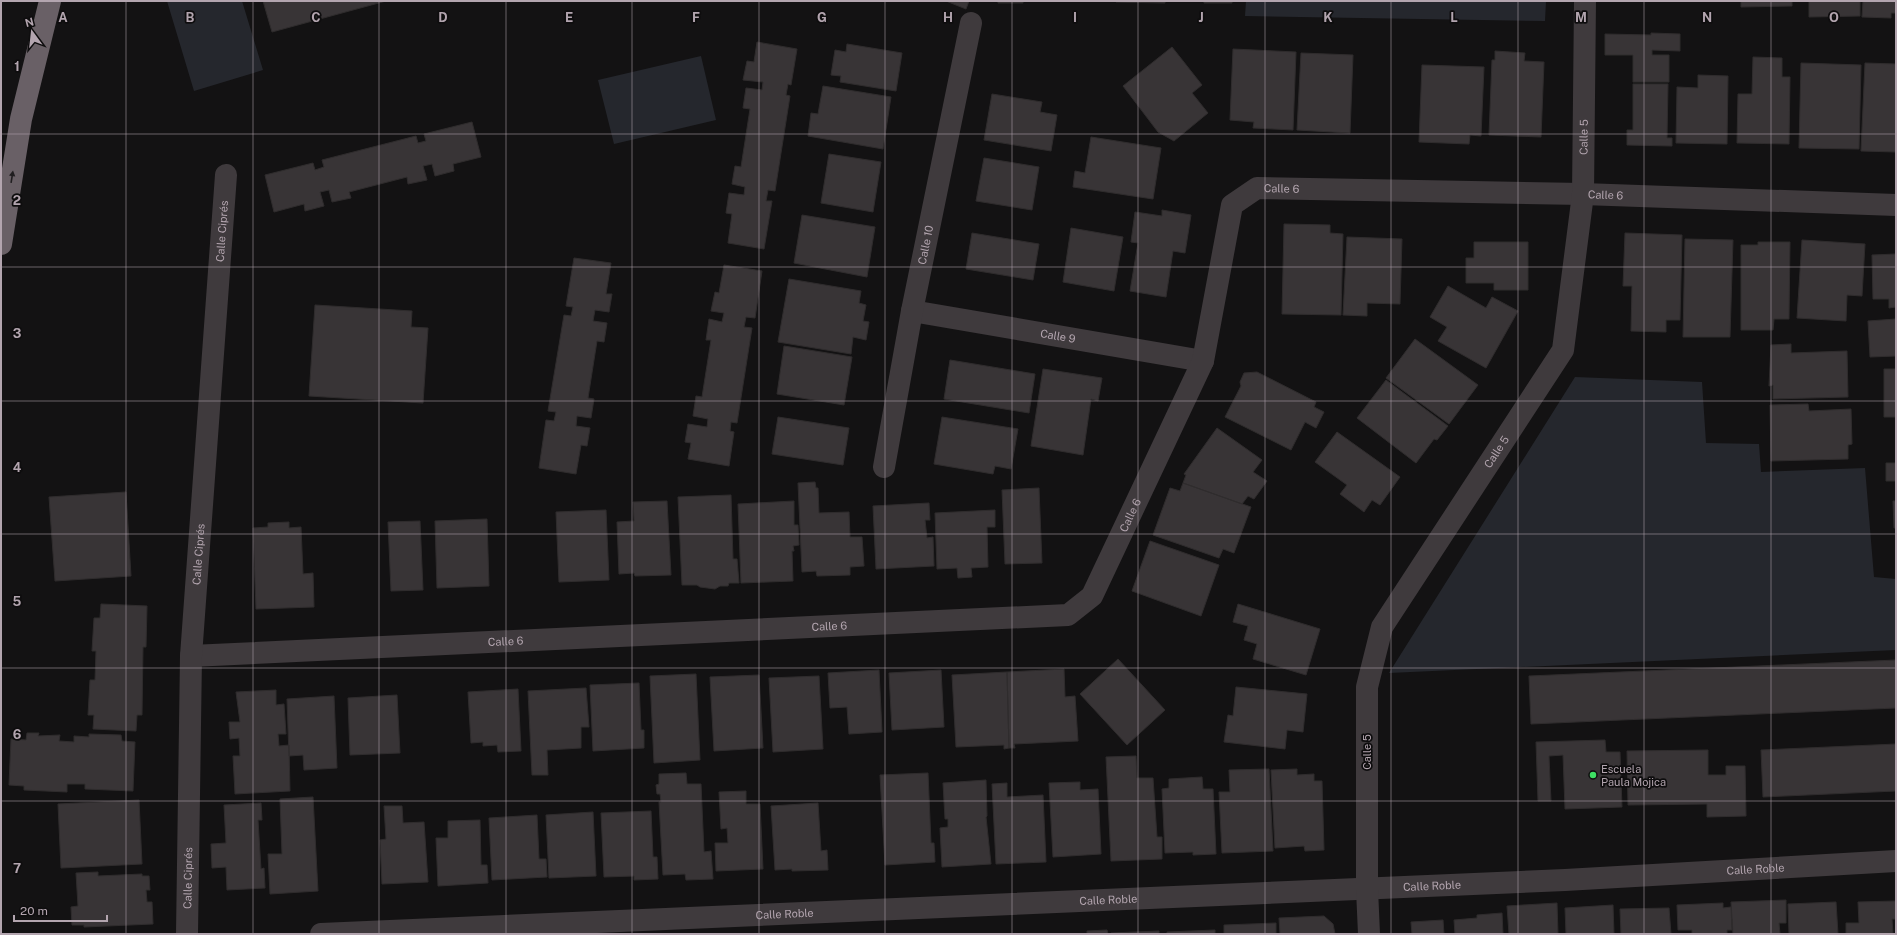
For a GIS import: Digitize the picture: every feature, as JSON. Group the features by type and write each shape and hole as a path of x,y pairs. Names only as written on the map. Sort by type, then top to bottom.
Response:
{"highway":[{"path":"1,244 21,119 50,1"}],"street":[{"name":"Calle 5","path":"1369,934 1367,889 1366,687 1382,627 1563,350 1583,194 1585,1"},
{"name":"Calle 10","path":"884,467 912,311 971,24"},
{"name":"Calle Ciprés","path":"187,934 191,656 226,175"},
{"name":"Calle 6","path":"191,656 1068,615 1092,596 1204,361 1232,205 1257,188 1583,194 1896,205"},
{"name":"Calle 9","path":"912,311 1204,361"},
{"name":"Calle Roble","path":"321,934 1566,880 1896,861"}],"shaded area":[{"path":"167,1 242,1 263,70 194,91"},
{"path":"1246,1 1546,1 1545,21 1245,16"},
{"path":"701,56 716,120 614,144 598,80"},
{"path":"1575,377 1702,382 1706,443 1759,444 1761,472 1865,468 1874,577 1896,579 1896,650 1389,673"}],"building":[{"path":"263,1 386,1 272,32"},
{"path":"946,1 969,1 966,9"},
{"path":"998,1 1023,1 1023,3 998,3"},
{"path":"1165,1 1165,3 1116,2"},
{"path":"1204,1 1232,1 1232,3 1204,3"},
{"path":"1741,1 1792,1 1792,6 1741,7"},
{"path":"1809,1 1860,1 1860,16 1809,17"},
{"path":"1863,1 1896,1 1896,13 1891,13 1891,18 1862,17"},
{"path":"1651,33 1680,34 1680,51 1652,50 1652,55 1669,55 1669,82 1633,82 1633,55 1605,55 1605,34 1651,35"},
{"path":"757,42 797,49 791,85 788,84 786,95 790,96 775,191 768,190 766,201 772,201 764,249 728,243 732,214 726,213 729,193 744,195 745,187 732,184 735,166 741,167 750,109 743,108 746,88 762,90 763,82 743,80 747,61 754,62"},
{"path":"847,44 902,53 896,91 840,82 841,76 831,75 835,50 846,52"},
{"path":"1172,47 1202,85 1192,93 1208,113 1174,141 1158,132 1123,86"},
{"path":"1233,49 1296,52 1293,130 1253,128 1254,122 1230,120"},
{"path":"1495,51 1525,53 1524,61 1544,62 1541,137 1489,135 1492,60 1495,60"},
{"path":"1301,53 1353,55 1350,133 1297,130"},
{"path":"1753,57 1782,58 1782,77 1790,77 1789,144 1737,143 1738,94 1752,94"},
{"path":"1801,63 1861,65 1859,149 1799,148"},
{"path":"1865,63 1896,64 1896,152 1861,151"},
{"path":"1422,65 1484,67 1481,136 1470,135 1469,144 1419,142"},
{"path":"1698,75 1728,76 1727,144 1676,143 1677,87 1698,88"},
{"path":"1633,84 1668,84 1667,138 1672,138 1672,146 1627,145 1627,130 1633,130"},
{"path":"823,86 891,97 883,149 808,136 811,113 818,114"},
{"path":"992,94 1042,102 1040,112 1057,115 1051,151 984,140"},
{"path":"472,122 481,157 453,164 454,171 435,176 432,164 423,166 427,180 408,184 407,177 349,192 351,198 332,202 329,190 320,192 324,206 305,211 304,204 274,212 265,175 313,163 315,170 324,167 322,160 416,136 418,143 426,141 424,134"},
{"path":"1091,137 1161,148 1153,199 1073,187 1075,171 1085,173"},
{"path":"829,154 881,162 873,212 821,203"},
{"path":"984,158 1039,167 1032,210 976,201"},
{"path":"1162,210 1191,215 1185,253 1173,251 1166,297 1130,291 1138,243 1131,242 1135,212 1162,216"},
{"path":"802,215 875,227 867,277 794,263"},
{"path":"1284,224 1330,225 1330,233 1343,234 1341,315 1282,314"},
{"path":"1071,228 1123,237 1114,291 1063,282"},
{"path":"972,233 1039,244 1033,280 966,269"},
{"path":"1625,233 1682,235 1680,320 1666,320 1666,332 1631,331 1632,286 1623,286"},
{"path":"1347,237 1402,239 1400,304 1367,303 1367,316 1343,315"},
{"path":"1685,239 1733,240 1730,337 1683,337"},
{"path":"1802,240 1865,244 1862,296 1847,295 1846,321 1797,318"},
{"path":"1474,242 1528,242 1528,290 1494,290 1494,283 1466,283 1466,258 1474,258"},
{"path":"1758,242 1790,242 1789,319 1774,319 1773,330 1741,330 1741,245 1758,245"},
{"path":"1896,254 1896,307 1889,308 1889,299 1873,299 1872,255"},
{"path":"574,258 611,263 606,294 612,294 609,312 595,310 593,321 607,323 604,342 597,341 588,398 594,399 591,418 577,416 576,426 590,428 587,446 581,445 576,474 539,468 546,420 554,421 556,412 548,411 564,315 571,316 573,307 566,306"},
{"path":"724,265 762,271 755,318 746,317 744,327 752,328 737,423 731,422 730,431 734,432 729,466 688,459 691,443 685,442 688,424 707,427 708,419 693,416 696,396 702,397 711,340 706,340 709,319 722,322 724,313 711,311 715,292 719,293"},
{"path":"789,279 861,291 859,303 866,305 863,321 869,322 866,340 853,337 851,354 778,342"},
{"path":"1448,286 1486,308 1492,297 1518,311 1486,368 1438,341 1447,327 1430,317"},
{"path":"315,305 412,311 411,327 428,328 423,403 309,396"},
{"path":"1896,319 1896,356 1870,357 1868,321"},
{"path":"1415,339 1478,385 1449,424 1386,378"},
{"path":"1791,344 1791,353 1847,351 1848,397 1773,399 1773,385 1769,386 1771,345"},
{"path":"784,346 852,357 844,405 777,394"},
{"path":"950,360 1035,374 1029,413 944,399"},
{"path":"1043,369 1102,378 1098,401 1091,399 1083,455 1031,446"},
{"path":"1884,369 1896,369 1896,417 1884,417"},
{"path":"1257,372 1316,402 1314,407 1324,412 1316,428 1305,422 1291,450 1225,417 1241,386 1240,382 1244,373"},
{"path":"1386,380 1448,426 1437,440 1434,439 1416,463 1357,418"},
{"path":"1808,404 1809,411 1851,409 1852,444 1848,445 1848,459 1771,461 1770,405"},
{"path":"778,417 849,428 843,465 772,454"},
{"path":"942,417 1018,429 1011,469 995,466 993,474 934,464"},
{"path":"1217,428 1262,460 1253,472 1267,481 1254,499 1248,496 1242,504 1183,483 1186,475 1184,474"},
{"path":"1337,432 1400,477 1380,505 1372,500 1364,512 1340,494 1347,485 1315,462"},
{"path":"1886,463 1896,463 1896,481 1886,481"},
{"path":"815,482 816,488 818,488 819,513 849,512 850,537 862,537 864,566 850,567 850,575 817,576 816,571 802,572 798,483"},
{"path":"1183,483 1251,507 1234,553 1223,549 1219,558 1153,535 1170,488 1180,491"},
{"path":"1039,488 1042,563 1005,564 1002,490"},
{"path":"126,492 131,576 55,581 49,497"},
{"path":"731,495 733,559 737,559 739,583 729,583 728,586 720,586 715,589 700,587 697,585 682,585 678,497"},
{"path":"667,501 671,575 635,576 634,573 619,574 617,522 634,521 633,502"},
{"path":"794,501 794,525 798,525 799,545 793,546 794,551 792,551 793,581 741,583 738,504"},
{"path":"1893,501 1896,501 1896,528 1894,528"},
{"path":"929,503 930,520 925,520 927,538 933,537 934,566 876,569 873,506"},
{"path":"606,510 609,580 559,582 556,512"},
{"path":"995,510 995,527 987,527 988,567 971,568 972,577 958,578 957,568 937,569 935,513"},
{"path":"487,519 489,586 437,588 435,521"},
{"path":"420,521 423,590 391,591 388,522"},
{"path":"289,522 289,528 301,527 303,574 313,573 314,607 256,609 253,528 268,527 268,523"},
{"path":"1150,541 1219,565 1201,616 1132,591"},
{"path":"101,604 147,606 146,647 143,647 142,715 137,715 136,731 93,729 94,715 88,715 90,680 95,680 96,651 92,651 94,618 100,618"},
{"path":"1238,604 1320,629 1306,675 1253,659 1257,644 1244,640 1248,626 1233,622"},
{"path":"1118,659 1165,710 1127,745 1080,694"},
{"path":"1896,660 1896,708 1531,724 1529,676"},
{"path":"1064,669 1065,697 1075,696 1078,741 1014,744 1015,748 1009,748 1007,672"},
{"path":"879,670 882,732 849,734 847,707 830,708 828,673"},
{"path":"941,670 944,727 892,730 889,673"},
{"path":"1007,672 1009,748 1004,749 1004,745 956,747 952,675"},
{"path":"696,674 700,760 654,763 650,676"},
{"path":"759,675 763,748 714,751 710,677"},
{"path":"819,676 823,749 773,752 769,678"},
{"path":"639,683 641,730 644,730 644,748 593,751 590,685"},
{"path":"1236,687 1307,694 1303,732 1287,730 1285,749 1224,742 1228,715 1233,716"},
{"path":"586,688 589,727 581,727 581,748 547,750 548,775 532,775 528,691"},
{"path":"518,689 521,751 498,752 497,745 483,746 483,742 471,743 468,692"},
{"path":"276,690 276,705 284,704 286,734 278,734 279,746 289,745 290,791 235,794 233,756 240,756 239,738 230,739 229,722 240,722 236,692"},
{"path":"397,695 400,753 350,755 348,698"},
{"path":"334,696 337,768 304,770 303,755 289,756 287,699"},
{"path":"27,733 39,733 38,736 60,735 59,741 74,742 74,736 89,737 89,734 121,735 122,741 135,742 133,791 85,789 85,784 67,784 67,792 24,790 24,786 9,785 11,739 26,740"},
{"path":"1605,740 1606,752 1620,752 1622,807 1565,809 1563,755 1549,756 1551,801 1538,801 1536,742"},
{"path":"1896,744 1896,791 1763,797 1761,750"},
{"path":"1708,750 1708,775 1726,775 1726,766 1745,766 1746,816 1707,817 1707,804 1628,805 1627,751"},
{"path":"1136,756 1137,778 1153,778 1157,837 1162,837 1162,859 1111,861 1106,757"},
{"path":"1269,769 1273,851 1222,853 1219,792 1230,792 1229,770"},
{"path":"1297,769 1297,775 1314,774 1314,781 1322,781 1324,850 1305,851 1304,846 1275,848 1271,770"},
{"path":"686,773 687,784 701,784 704,852 711,851 713,879 686,880 685,874 663,875 659,802 661,802 660,794 657,794 656,785 659,784 659,774"},
{"path":"928,773 931,843 934,843 935,862 885,865 880,775"},
{"path":"1202,777 1203,789 1213,789 1216,854 1193,855 1193,852 1165,853 1162,789 1169,788 1169,779"},
{"path":"986,780 986,817 991,864 942,867 940,828 948,827 948,819 945,819 943,783"},
{"path":"1080,782 1080,790 1098,789 1101,854 1053,857 1049,783"},
{"path":"1007,783 1007,797 1043,795 1046,862 996,864 992,784"},
{"path":"746,791 746,804 760,804 763,869 716,871 715,843 728,843 727,828 721,829 719,792"},
{"path":"313,797 318,891 270,894 268,854 282,854 280,799"},
{"path":"139,800 142,864 61,868 58,804"},
{"path":"261,803 262,820 258,820 261,869 264,868 265,888 227,890 226,867 212,868 211,844 226,843 224,805"},
{"path":"818,803 821,851 827,850 828,870 775,870 771,806"},
{"path":"384,806 402,806 403,823 424,822 428,882 382,884 380,840 386,839"},
{"path":"651,811 653,857 657,857 658,879 634,880 634,876 604,877 601,813"},
{"path":"593,812 596,876 549,878 546,815"},
{"path":"537,815 539,859 546,859 547,877 492,880 489,818"},
{"path":"480,820 481,865 487,865 488,883 438,886 436,838 448,838 448,821"},
{"path":"98,872 98,876 142,874 142,876 149,876 150,890 146,890 147,902 152,902 153,924 84,927 84,925 72,925 71,907 78,906 76,873"},
{"path":"1786,900 1786,923 1779,923 1780,934 1733,934 1731,902"},
{"path":"1896,901 1896,919 1892,919 1893,934 1846,934 1846,923 1859,923 1858,902"},
{"path":"1836,902 1838,934 1789,934 1788,904"},
{"path":"1557,903 1558,934 1509,934 1507,906"},
{"path":"1723,903 1723,908 1731,907 1732,930 1727,930 1727,934 1692,934 1692,930 1678,930 1677,905"},
{"path":"1613,905 1614,934 1566,934 1565,908"},
{"path":"1669,908 1671,934 1621,934 1620,909"},
{"path":"1502,913 1503,934 1455,934 1454,920 1477,918 1477,915"},
{"path":"1324,916 1333,924 1335,934 1280,934 1279,918"},
{"path":"1443,920 1444,934 1412,934 1411,922"},
{"path":"1276,923 1276,934 1224,934 1224,925"},
{"path":"1107,930 1108,934 1087,934 1087,931"},
{"path":"1215,930 1215,934 1167,934 1167,932"},
{"path":"1159,931 1159,934 1111,934 1111,933"}],"place":[{"name":"Escuela Paula Mojica","path":"1593,775"}]}
